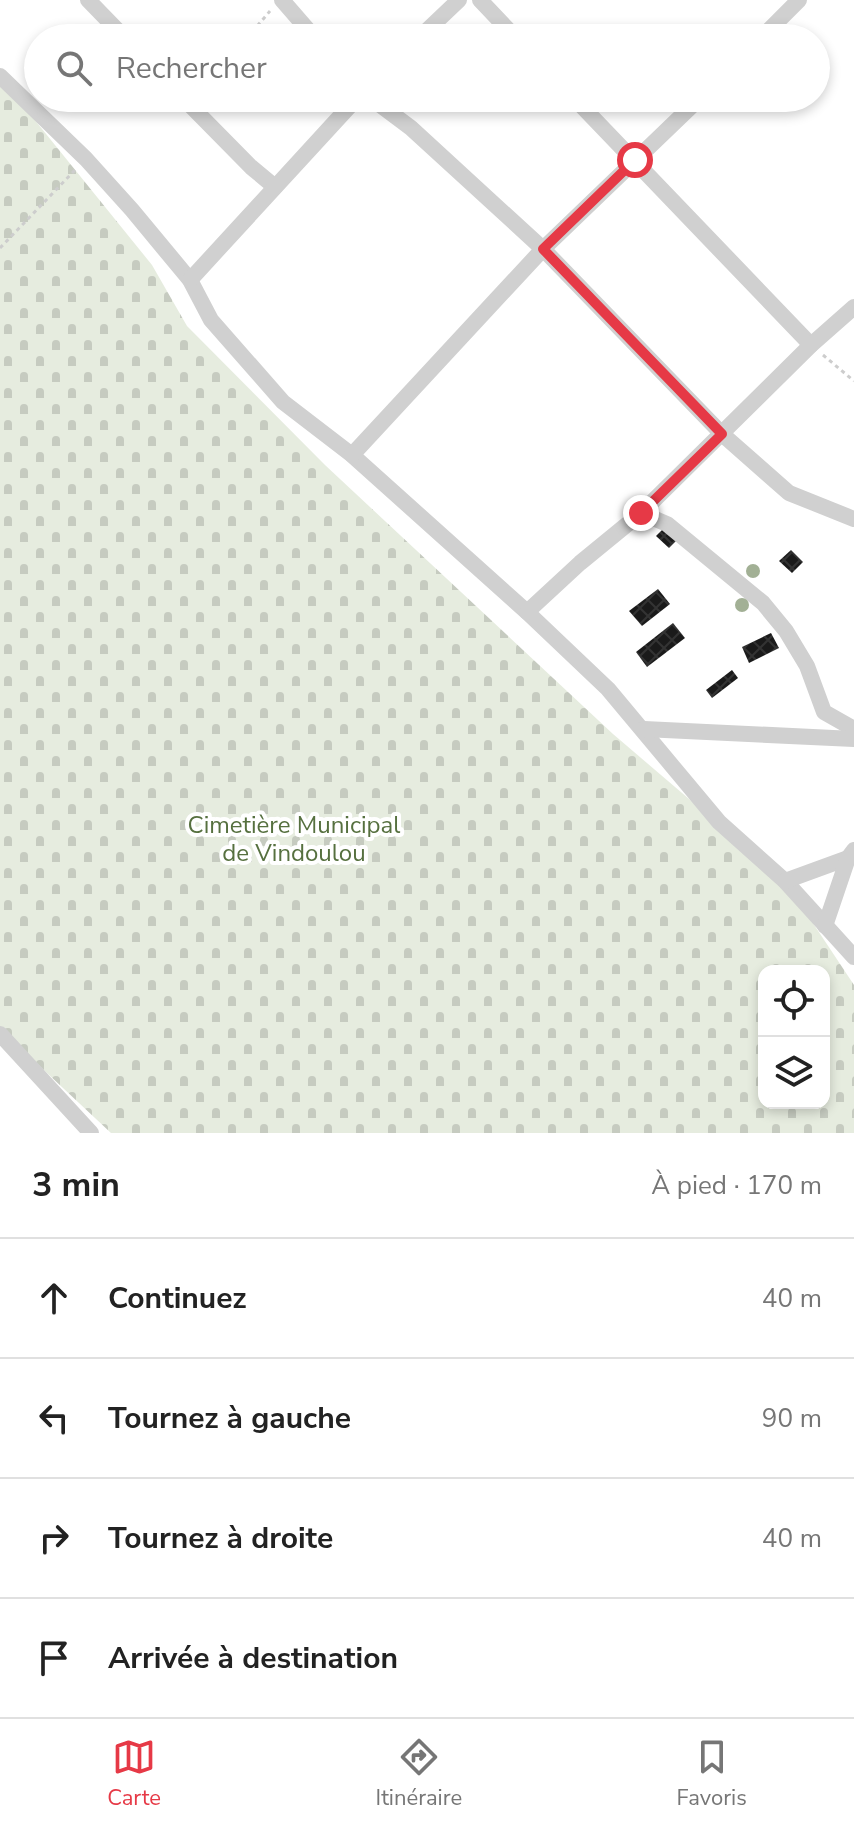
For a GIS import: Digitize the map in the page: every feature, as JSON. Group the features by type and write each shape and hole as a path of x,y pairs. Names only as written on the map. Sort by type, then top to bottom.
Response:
{"street":[{"path":"88,0 111,24"},
{"path":"434,24 459,0"},
{"path":"480,0 503,24"},
{"path":"775,24 799,0"},
{"path":"277,5 299,24"},
{"path":"0,76 24,99"},
{"path":"37,112 86,159 190,280 211,320 283,402 352,455 608,689 719,822 785,881 854,957"},
{"path":"197,112 275,187"},
{"path":"190,280 344,112"},
{"path":"390,112 543,249 722,434 789,493 854,519"},
{"path":"588,112 811,345"},
{"path":"352,455 543,249 685,112"},
{"path":"527,612 641,513 811,345 854,307"},
{"path":"641,513 667,524 763,603 786,631 807,666 824,712 854,729"},
{"path":"644,729 854,739"},
{"path":"785,881 851,854"},
{"path":"825,926 851,854"},
{"path":"0,1034 91,1133"}],"path":[{"path":"260,24 277,5"},
{"path":"0,248 86,159"},
{"path":"811,345 854,381"}],"green space":[{"name":"Cimetière Municipal de Vindoulou","path":"0,77 24,107 24,112 28,112 152,265 187,326 325,465 613,734 785,881 854,985 854,1133 111,1133 0,1029"}],"building":[{"path":"664,528 677,540 669,548 656,536"},
{"path":"791,550 803,562 792,573 779,561"},
{"path":"658,589 670,604 642,626 629,611"},
{"path":"673,623 685,638 647,667 636,652"},
{"path":"771,633 779,648 749,663 742,647"},
{"path":"732,670 738,678 712,698 706,690"}],"route":[{"path":"635,160 543,249 722,434 641,513"}]}
